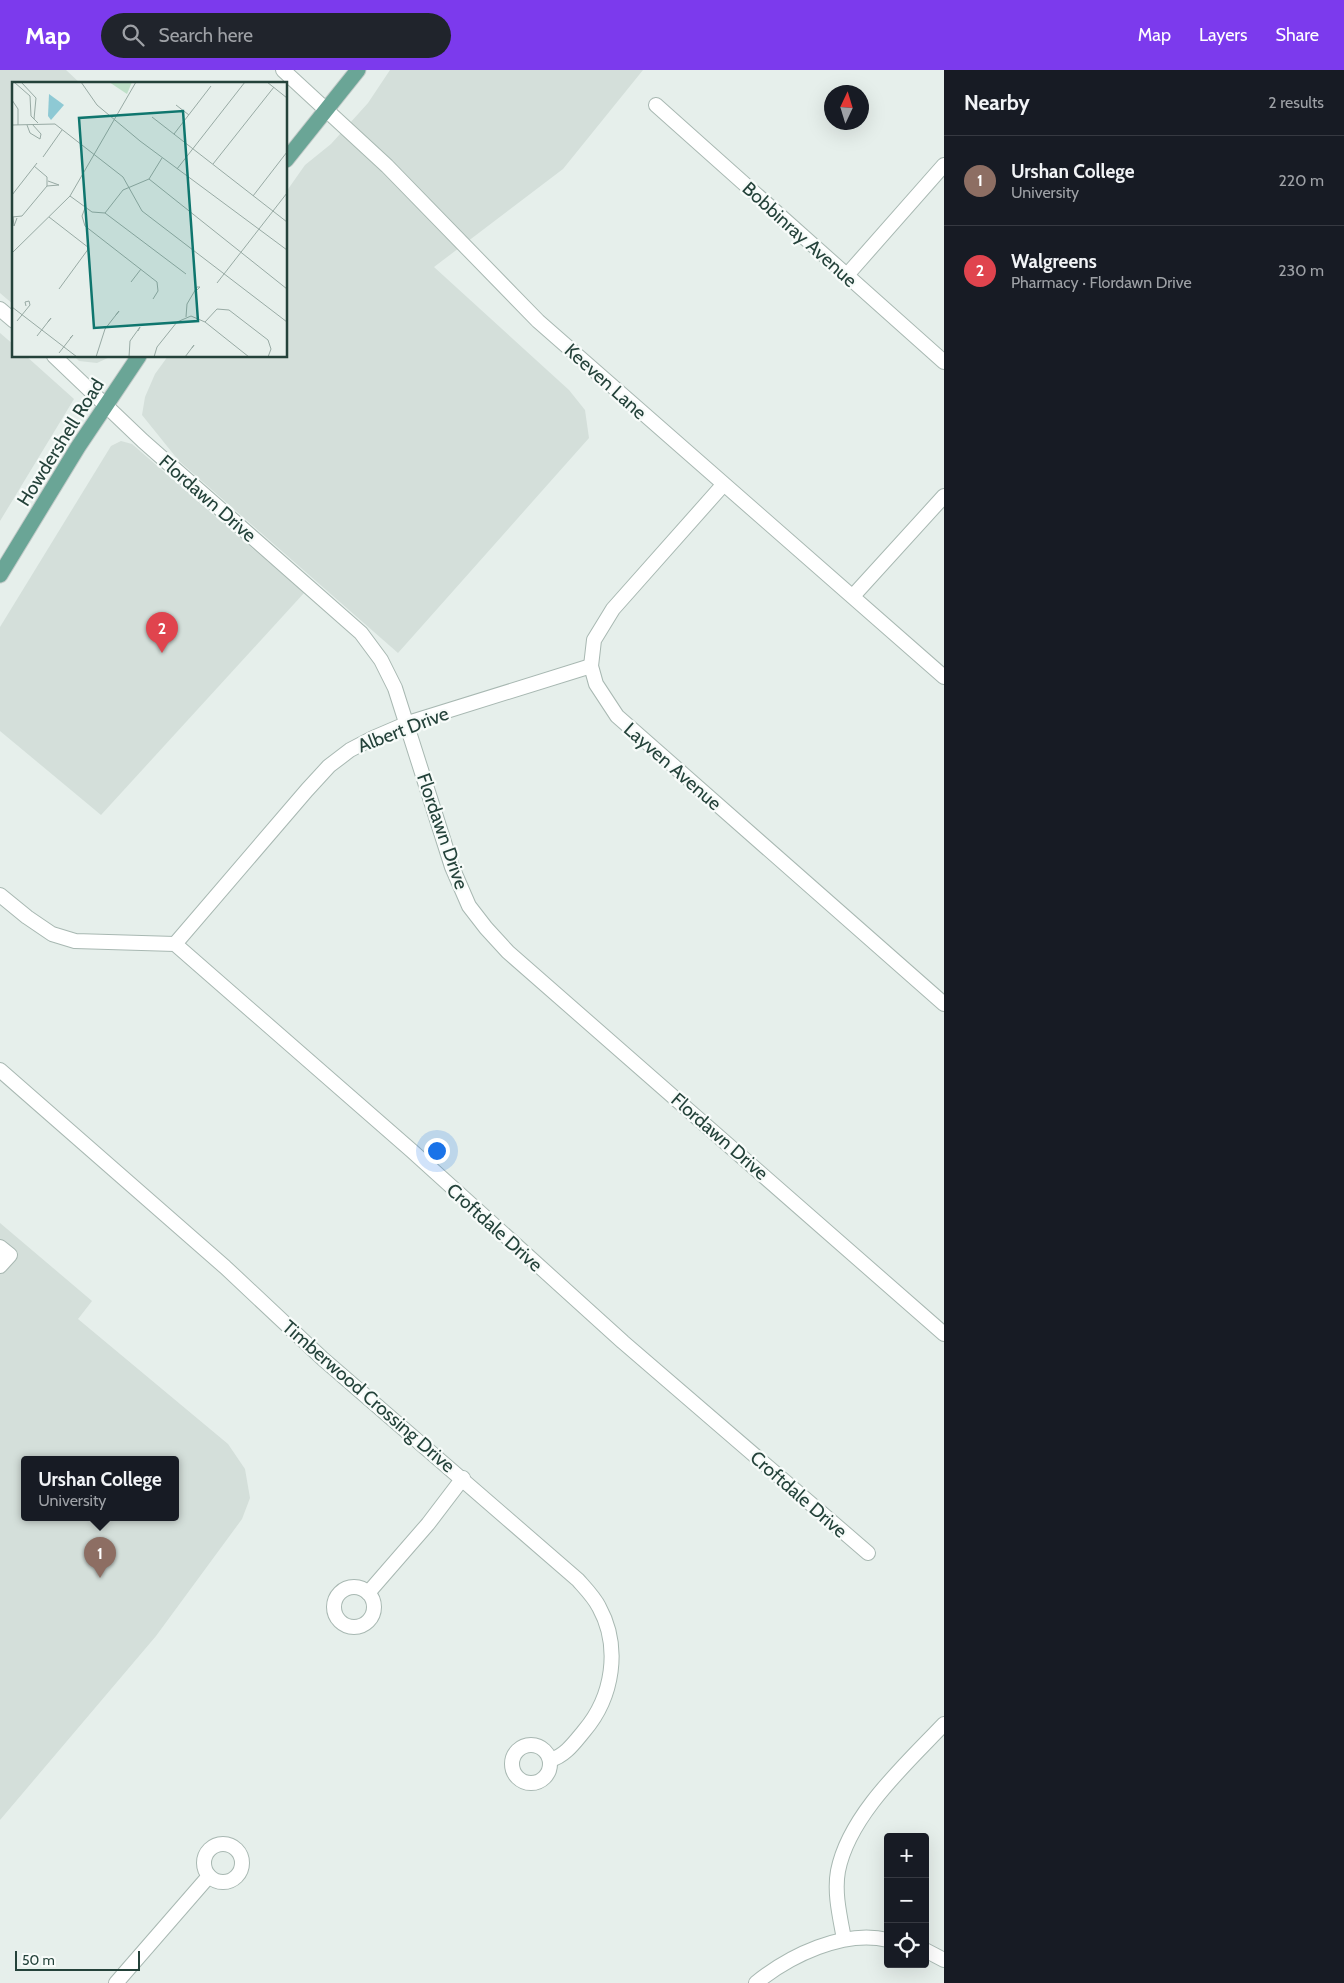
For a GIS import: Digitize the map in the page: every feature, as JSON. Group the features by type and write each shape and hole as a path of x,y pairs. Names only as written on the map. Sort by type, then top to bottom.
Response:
{"main road":[{"path":"288,158 358,70"},
{"name":"Howdershell Road","path":"0,575 106,405 138,358"}],"street":[{"name":"Keeven Lane","path":"283,70 387,166 538,321 944,677"},
{"name":"Bobbinray Avenue","path":"656,105 944,362"},
{"path":"846,275 944,165"},
{"path":"0,309 12,319"},
{"name":"Flordawn Drive","path":"56,358 143,442 237,521 361,633 382,660 408,723 452,867 469,906 486,928 508,952 944,1334"},
{"name":"Layven Avenue","path":"723,485 613,609 594,640 591,666 596,684 616,716 944,1004"},
{"path":"853,596 944,496"},
{"name":"Albert Drive","path":"175,944 329,766 350,750 408,723 591,666"},
{"path":"0,895 52,934 75,941 175,944"},
{"name":"Croftdale Drive","path":"175,944 412,1151 623,1342 868,1553"},
{"name":"Timberwood Crossing Drive","path":"0,1070 225,1267 323,1359 464,1478 578,1580 599,1605 610,1631 608,1692 598,1716 559,1758 550,1760"},
{"path":"0,1247 10,1255 0,1266"},
{"path":"368,1593 428,1524 464,1478"},
{"path":"844,1939 838,1904 838,1872 844,1849 856,1824 944,1724"},
{"path":"116,1983 210,1876"},
{"path":"756,1983 781,1963 844,1939 884,1940"},
{"path":"929,1952 944,1960"}],"shaded area":[{"path":"0,70 66,70 79,82 12,82 12,303 0,293"},
{"path":"390,70 643,70 563,169 434,267 569,390 585,410 589,438 398,653 179,461 142,415 145,397 155,374 167,358 288,358 288,189 305,165 331,144 368,103"},
{"path":"0,333 12,343 12,358 28,358 74,399 0,521"},
{"path":"76,358 108,358 97,363 79,361"},
{"path":"121,441 132,444 304,593 101,815 0,731 0,627 111,446"},
{"path":"0,1223 92,1301 78,1319 228,1444 245,1469 250,1498 242,1519 156,1636 0,1820"}],"place":[{"name":"Walgreens","path":"162,653"},
{"name":"Urshan College","path":"100,1578"}]}
